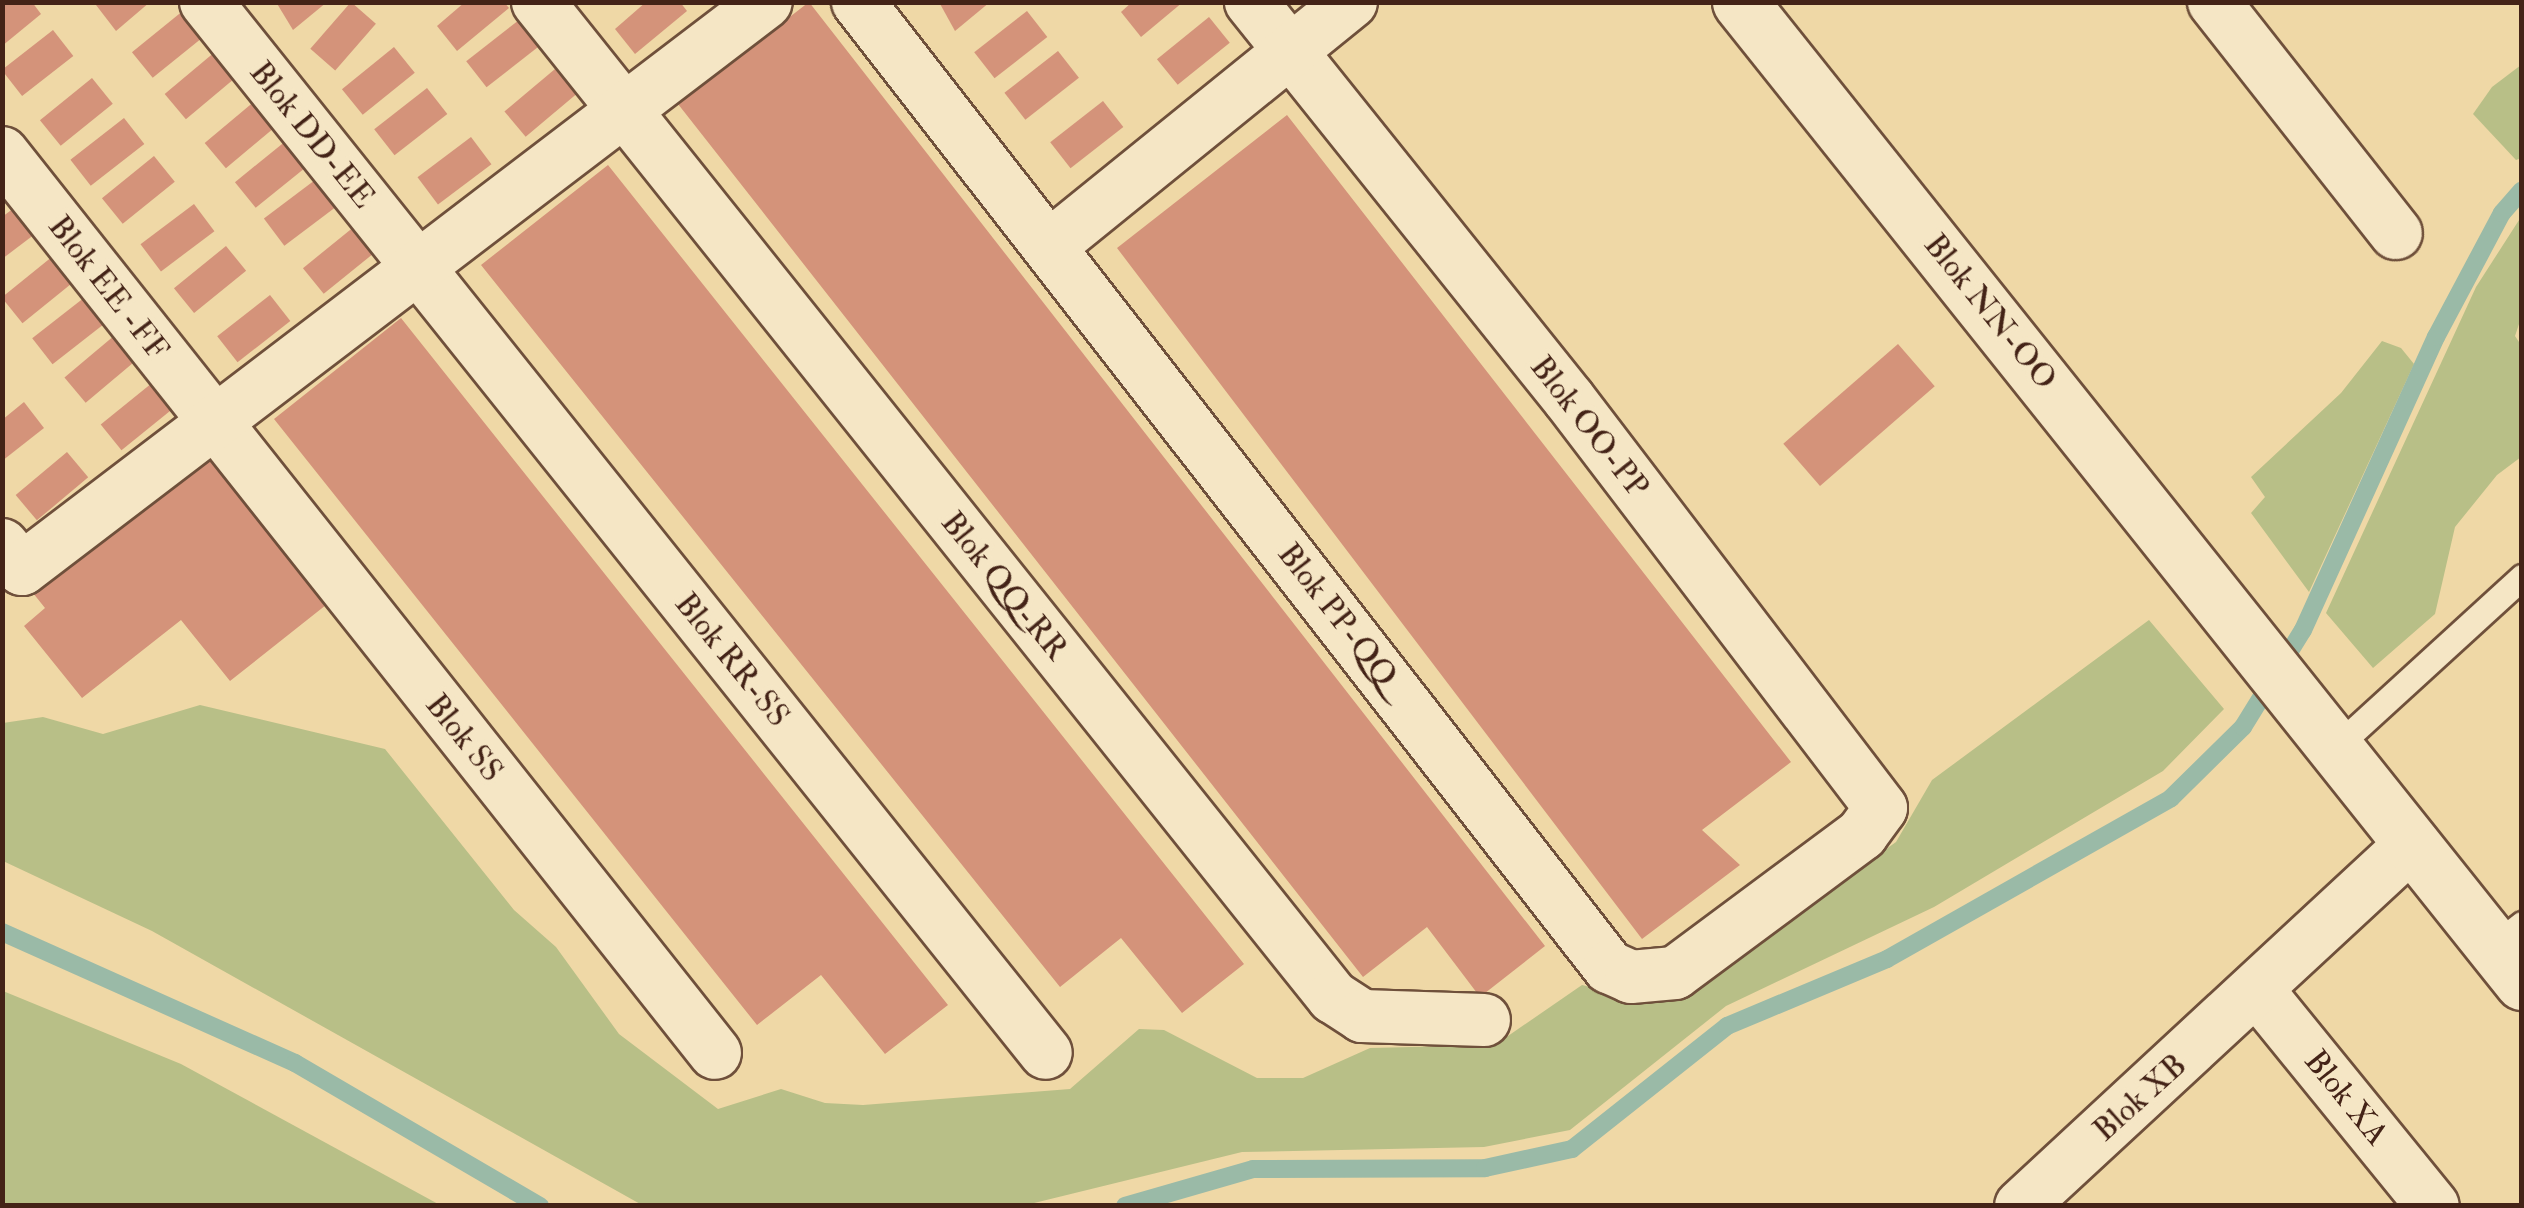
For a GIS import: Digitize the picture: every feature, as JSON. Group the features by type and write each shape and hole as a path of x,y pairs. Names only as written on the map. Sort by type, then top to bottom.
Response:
{"street":[{"name":"Blok DD-EE","path":"206,2 418,268"},
{"name":"Blok QQ-RR","path":"538,2 1334,997 1362,1016 1484,1020"},
{"path":"12,557 213,423 766,2"},
{"name":"Blok PP-QQ","path":"858,2 1051,245 1609,967 1631,977"},
{"name":"Blok OO-PP","path":"1251,2 1569,399 1881,808 1862,834 1675,973 1631,977"},
{"path":"1051,245 1350,2"},
{"name":"Blok NN-OO","path":"1740,2 2413,843 2512,951"},
{"path":"2214,2 2396,233"},
{"name":"Blok EE -FF","path":"2,152 213,423"},
{"name":"Blok RR-SS","path":"418,268 1046,1053"},
{"name":"Blok SS","path":"213,423 715,1053"},
{"name":"Blok XB","path":"2020,1206 2258,991 2413,843"},
{"name":"Blok XA","path":"2258,991 2433,1206"}],"lane":[{"path":"2337,746 2522,577"}],"green space":[{"path":"2521,65 2521,158 2516,160 2473,114 2492,87"},
{"path":"2521,217 2521,318 2515,336 2521,345 2521,457 2497,475 2455,527 2435,614 2373,668 2326,613 2476,287"},
{"path":"2382,341 2401,348 2414,364 2309,592 2251,513 2265,497 2251,477 2341,393"},
{"path":"2149,620 2224,709 2163,771 1934,907 1726,1006 1570,1130 1484,1147 1242,1152 1026,1205 642,1205 152,931 3,861 3,723 43,717 103,734 200,705 385,749 514,910 556,947 619,1034 718,1109 781,1089 825,1103 863,1105 1070,1089 1139,1029 1164,1030 1257,1078 1303,1078 1370,1048 1495,1045 1582,985 1650,1001 1695,985 1896,842 1932,780"},
{"path":"3,991 181,1064 440,1205 3,1205"}],"building":[{"path":"32,2 41,14 2,46 2,5"},
{"path":"98,2 150,2 116,31 96,5"},
{"path":"276,2 327,2 293,30"},
{"path":"351,2 376,24 335,70 310,49"},
{"path":"465,2 504,2 509,8 457,51 437,26"},
{"path":"646,2 680,2 687,11 635,54 615,29"},
{"path":"809,2 1545,946 1480,997 1427,927 1363,977 678,104"},
{"path":"939,2 990,2 955,31"},
{"path":"1132,2 1183,2 1141,37 1121,12"},
{"path":"184,10 205,36 153,78 132,52"},
{"path":"1027,11 1047,37 995,78 974,52"},
{"path":"1209,17 1230,43 1178,85 1157,59"},
{"path":"519,20 539,46 487,87 466,61"},
{"path":"53,30 73,56 22,96 2,70"},
{"path":"394,47 415,73 363,115 342,89"},
{"path":"216,51 237,76 186,119 165,94"},
{"path":"1058,51 1079,78 1025,120 1004,93"},
{"path":"555,69 576,94 526,137 504,111"},
{"path":"92,78 113,104 61,146 40,120"},
{"path":"427,88 447,114 395,155 374,129"},
{"path":"256,100 277,125 226,168 205,143"},
{"path":"1103,101 1123,127 1071,168 1050,142"},
{"path":"1287,115 1791,762 1702,830 1740,865 1642,939 1117,248"},
{"path":"124,118 144,144 91,186 70,160"},
{"path":"471,137 491,164 438,204 417,177"},
{"path":"287,140 308,166 256,208 235,182"},
{"path":"154,156 175,182 123,224 102,198"},
{"path":"608,165 1244,964 1182,1013 1121,938 1060,987 481,265"},
{"path":"319,177 339,204 284,246 264,219"},
{"path":"194,204 214,231 161,271 140,244"},
{"path":"14,208 35,234 2,259 2,217"},
{"path":"355,226 376,252 324,294 303,268"},
{"path":"226,246 246,271 194,313 174,288"},
{"path":"53,256 74,282 22,323 2,297"},
{"path":"270,295 290,321 238,362 217,336"},
{"path":"85,297 105,323 53,364 32,338"},
{"path":"401,318 948,1005 885,1054 821,975 757,1025 274,419"},
{"path":"115,335 136,360 86,403 64,377"},
{"path":"1898,344 1935,386 1820,486 1783,444"},
{"path":"152,383 173,409 121,450 101,425"},
{"path":"24,402 44,428 2,461 2,420"},
{"path":"212,451 331,601 230,681 181,620 82,698 24,626 45,608 33,593"},
{"path":"67,452 88,477 37,520 16,495"}],"waterway":[{"path":"1125,1206 1253,1169 1485,1168 1572,1149 1727,1026 1887,959 2171,798 2243,727 2303,630 2436,337 2502,213 2522,190"},
{"path":"2,932 295,1063 540,1206"}]}
